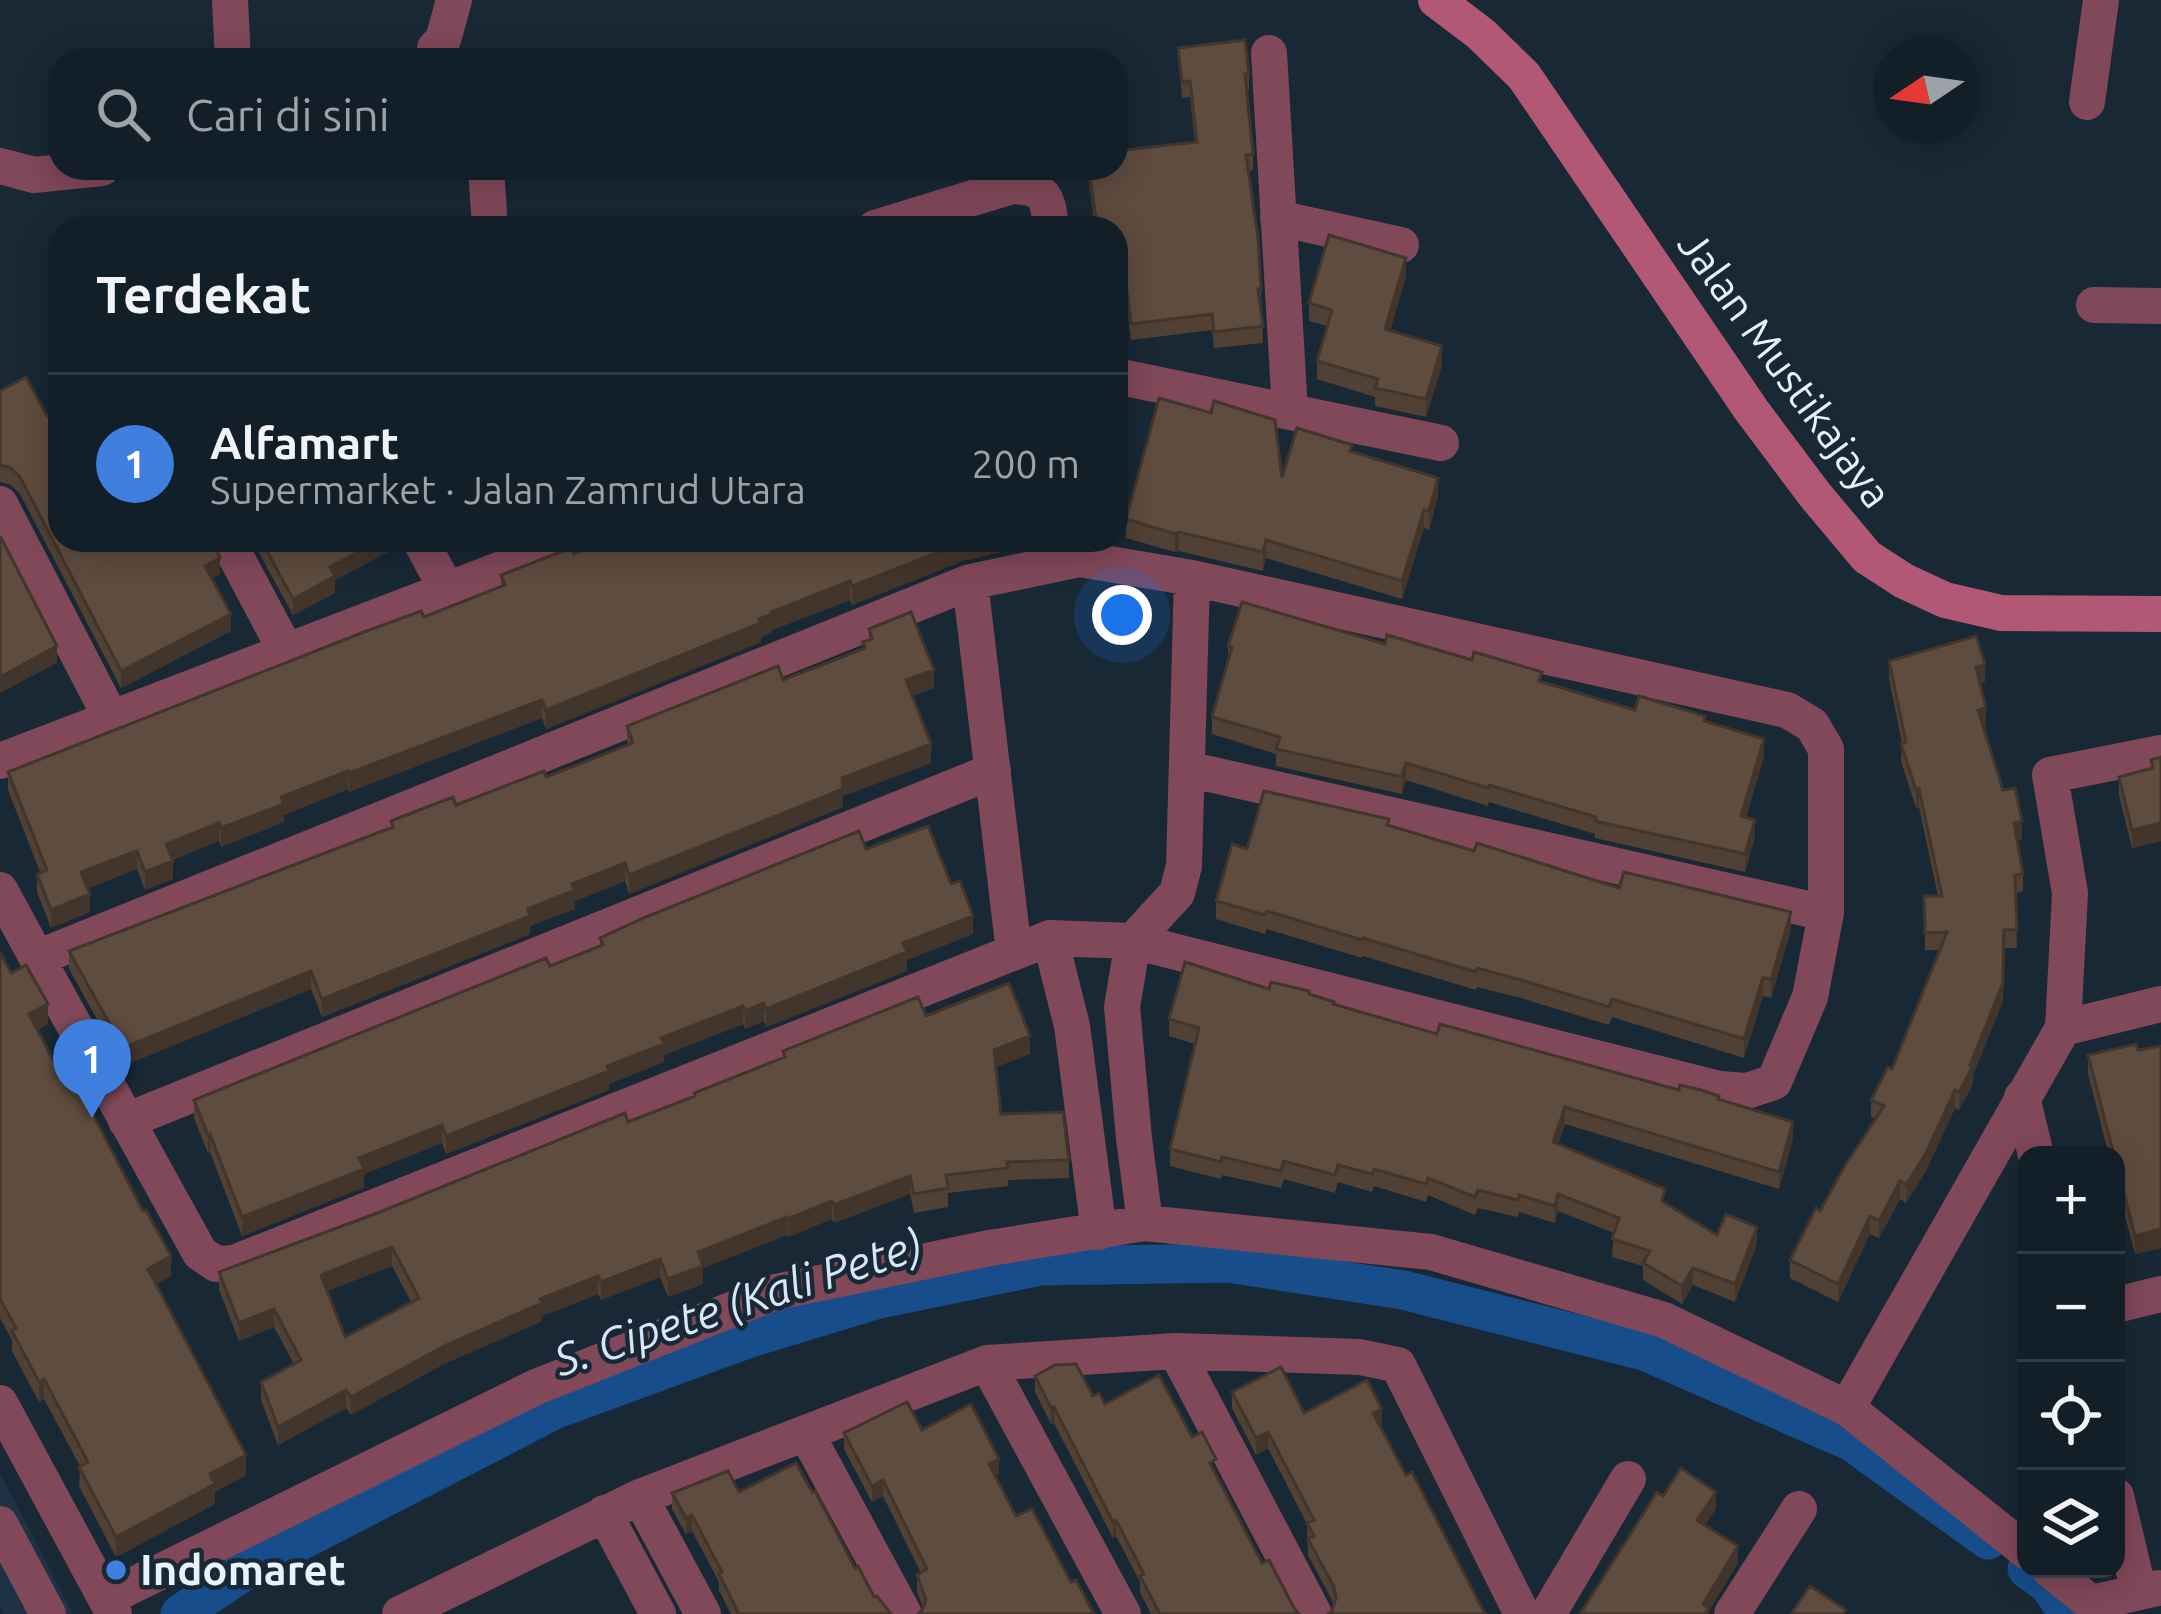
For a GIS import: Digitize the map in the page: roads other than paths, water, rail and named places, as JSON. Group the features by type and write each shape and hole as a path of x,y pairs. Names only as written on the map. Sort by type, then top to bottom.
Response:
{"main road":[{"name":"Jalan Mustikajaya","path":"1436,0 1524,76 1752,411 1867,557 1945,600 2001,613 2161,614"}],"street":[{"path":"230,0 232,48"},
{"path":"435,48 443,40 454,0"},
{"path":"2087,102 2101,0"},
{"path":"1269,53 1290,411"},
{"path":"0,166 34,175 48,174"},
{"path":"487,180 489,216"},
{"path":"914,216 1012,186 1040,192 1049,216"},
{"path":"1278,218 1401,245"},
{"path":"2094,304 2161,306"},
{"path":"1128,378 1441,443"},
{"path":"0,504 111,718"},
{"path":"232,552 286,651"},
{"path":"426,552 447,590"},
{"path":"0,761 546,552"},
{"path":"37,958 970,582 1070,552"},
{"path":"0,890 200,1252 216,1264 234,1263 1050,938 1133,941 1719,1089 1747,1091 1774,1082 1810,997 1826,913 1826,749 1812,724 1787,710 1092,552"},
{"path":"1145,1222 1122,1006 1133,941 1177,893 1184,866 1192,578"},
{"path":"970,582 1014,952"},
{"path":"1847,1408 2062,1028 2070,892 2050,775 2161,753"},
{"path":"1187,769 1826,913"},
{"path":"126,1121 993,771"},
{"path":"1050,938 1072,1027 1099,1232"},
{"path":"2062,1028 2161,1004"},
{"path":"2022,1097 2034,1146"},
{"path":"0,1403 110,1606 536,1387 776,1292 1145,1222 1432,1252 1664,1320 1847,1408 2017,1544"},
{"path":"2125,1303 2161,1294"},
{"path":"1176,1351 1314,1614"},
{"path":"400,1614 640,1497 987,1363 1176,1351 1360,1357 1398,1365 1522,1614"},
{"path":"987,1363 1124,1614"},
{"path":"806,1432 904,1614"},
{"path":"1548,1614 1628,1479"},
{"path":"640,1497 703,1614"},
{"path":"1732,1614 1799,1509"},
{"path":"604,1514 658,1614"},
{"path":"2060,1578 2096,1608 2150,1590 2125,1521"},
{"path":"0,1523 48,1614"}],"waterway":[{"name":"S. Cipete (Kali Pete)","path":"180,1614 252,1566 554,1410 750,1338 875,1300 1041,1266 1228,1263 1403,1290 1644,1351 1852,1442 1988,1540"},
{"name":"S. Cipete (Kali Pete)","path":"2040,1578 2069,1614"}],"place":[{"name":"Alfamart","path":"92,1118"},
{"name":"Indomaret","path":"116,1570"}]}
